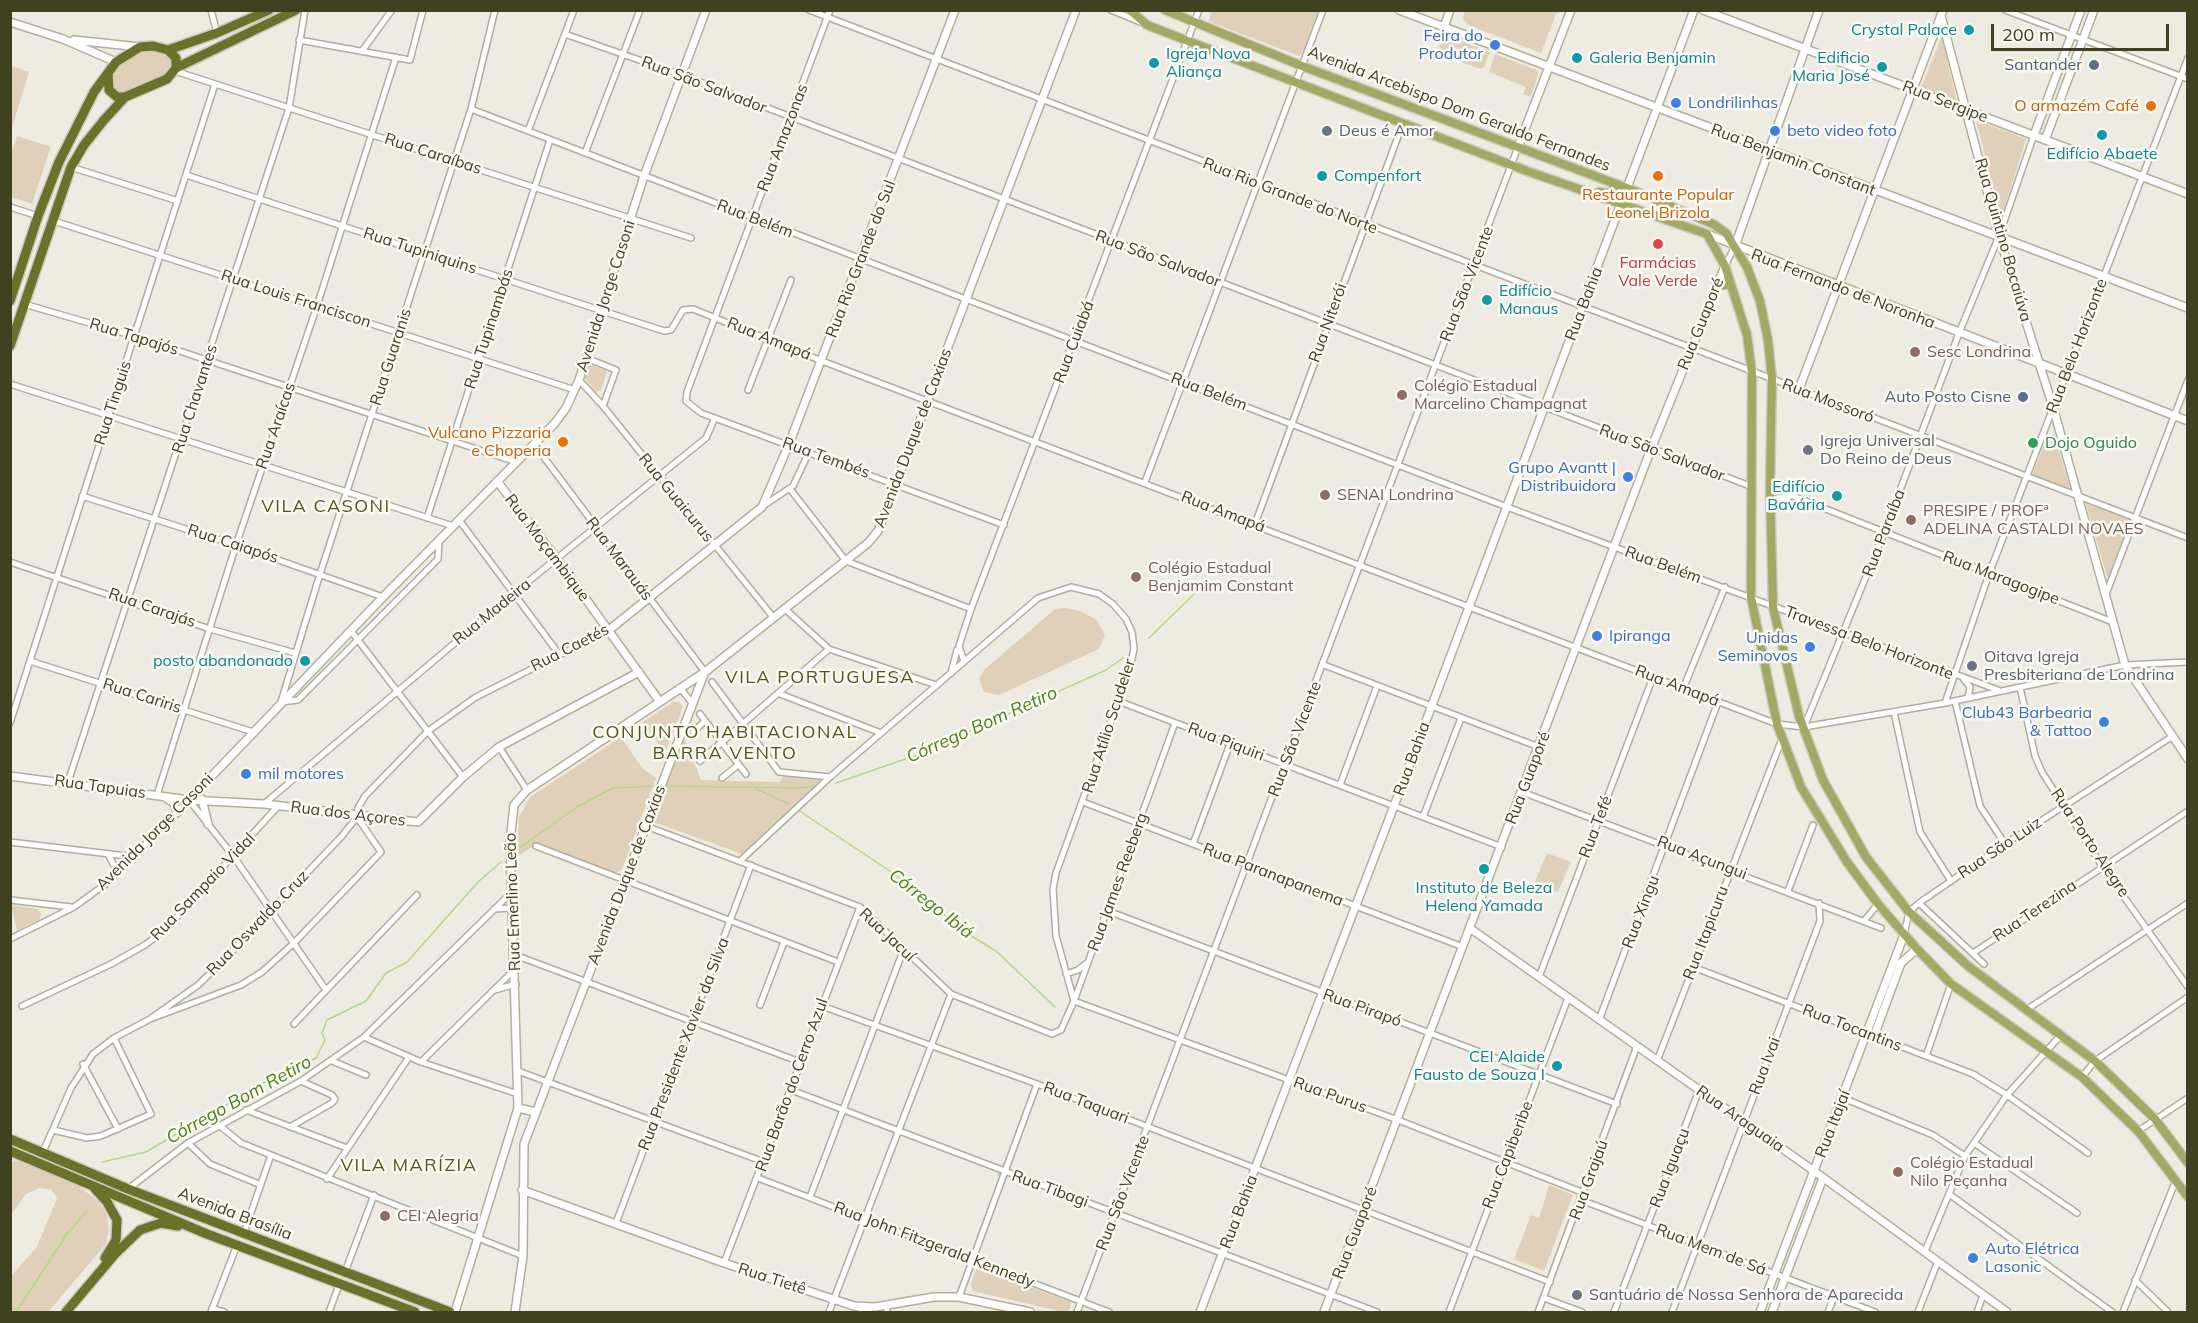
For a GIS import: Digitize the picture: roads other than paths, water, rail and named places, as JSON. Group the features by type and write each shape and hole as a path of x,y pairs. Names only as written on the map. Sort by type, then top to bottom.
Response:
{"highway":[{"path":"168,50 217,33 269,10"},
{"path":"108,71 109,90 117,97 125,97 167,79 176,70 296,10"},
{"path":"10,301 38,216 68,144 108,71 116,62 140,47 153,46 168,50 176,58 176,70"},
{"path":"10,346 51,220 71,167 92,134 125,97"},
{"name":"Avenida Brasília","path":"10,1139 128,1189 450,1312"},
{"name":"Avenida Brasília","path":"10,1151 207,1234 415,1312"},
{"path":"60,1312 110,1252 116,1240 117,1220 114,1212 88,1184"},
{"path":"66,1312 115,1254 140,1230 161,1223 207,1234"}],"main road":[{"path":"1130,10 1147,25"},
{"name":"Avenida Arcebispo Dom Geraldo Fernandes","path":"1165,10 1302,66 1616,183 1713,224 1726,233 1748,267 1760,301 1768,340 1772,379 1770,504 1773,607 1803,727 1823,780 1850,830 1883,881 1909,912 1968,966 2095,1061 2155,1119 2187,1163"},
{"name":"Avenida Arcebispo Dom Geraldo Fernandes","path":"1147,25 1527,171 1707,234"},
{"path":"1527,171 1536,168 1606,194 1611,192 1616,183"},
{"path":"1707,234 1725,266 1747,335 1752,373 1751,597 1777,724 1801,787 1820,821 1878,904 1917,949 1951,984 2082,1077 2138,1131 2187,1197"},
{"path":"1716,285 1730,285"}],"street":[{"path":"211,10 217,33"},
{"name":"Rua Chavantes","path":"68,782 289,108 305,10"},
{"path":"362,51 392,10"},
{"path":"299,40 410,60 423,10"},
{"name":"Rua Guaranis","path":"281,702 320,574 471,109 495,10"},
{"path":"528,131 574,10"},
{"path":"585,153 640,10"},
{"name":"Avenida Jorge Casoni","path":"10,939 74,907 135,857 382,597 555,423 579,380 644,176 706,10"},
{"name":"Rua Rio Grande do Norte","path":"809,10 1772,379"},
{"name":"Rua Amazonas","path":"715,418 692,408 686,401 687,392 830,10"},
{"name":"Rua Rio Grande do Sul","path":"762,507 822,361 955,10"},
{"name":"Avenida Duque de Caxias","path":"515,1312 523,1256 523,1148 705,672 846,561 868,543 878,531 1076,10"},
{"path":"1110,10 1147,25"},
{"name":"Rua Cuiabá","path":"951,673 972,609 1151,142 1199,10"},
{"path":"1145,482 1323,10"},
{"name":"Rua Benjamin Constant","path":"1399,10 2187,308"},
{"path":"1444,27 1450,10"},
{"path":"1518,147 1570,10"},
{"name":"Rua Bahia","path":"1200,1312 1394,806 1694,10"},
{"name":"Rua Sergipe","path":"1703,10 2187,194"},
{"path":"1735,246 1819,10"},
{"path":"2005,10 2187,79"},
{"path":"2034,135 2081,10"},
{"path":"2045,140 2094,10"},
{"path":"1799,389 1942,14"},
{"name":"Rua Quintino Bocaiúva","path":"1942,14 1999,236 2053,407 2110,621 2125,665 2187,759"},
{"path":"10,22 63,39 116,62"},
{"name":"Rua São Salvador","path":"565,34 682,75 1750,486"},
{"path":"63,39 140,47"},
{"name":"Rua Araícas","path":"160,796 184,710 236,544 317,306 396,57"},
{"name":"Rua Belo Horizonte","path":"1945,703 1989,574 2187,58"},
{"name":"Rua Caraíbas","path":"176,70 690,238"},
{"name":"Rua Tinguis","path":"10,723 215,84"},
{"name":"Rua Belém","path":"471,109 1773,607"},
{"path":"2044,109 2055,113"},
{"name":"Rua Niterói","path":"1255,524 1403,123"},
{"name":"Rua Paraíba","path":"1803,727 1844,634 1884,533 1959,333 1999,236 2034,135"},
{"name":"Rua Tupinambás","path":"427,518 550,140"},
{"name":"Rua São Vicente","path":"1077,1312 1324,665 1435,366 1476,265 1518,147"},
{"path":"71,167 178,201"},
{"name":"Rua Tupiniquins","path":"186,174 654,328"},
{"path":"10,207 38,216"},
{"name":"Rua Louis Franciscon","path":"51,220 575,390"},
{"name":"Avenida Arcebispo Dom Geraldo Fernandes","path":"1707,234 1735,246"},
{"name":"Rua Guaporé","path":"1324,1312 1471,929 1651,448 1716,285 1735,246"},
{"name":"Rua Fernando de Noronha","path":"1735,246 2187,421"},
{"path":"748,390 791,280"},
{"name":"Rua Tapajós","path":"24,304 134,336 516,462"},
{"name":"Rua Amapá","path":"654,328 671,330 679,314 688,309 716,317 822,361 1777,724 1803,727 1945,703 2125,665 2187,662"},
{"path":"586,358 616,370 603,406"},
{"name":"Rua Mossoró","path":"1772,379 2187,537"},
{"name":"Rua Guaicurus","path":"579,380 603,406 773,617"},
{"path":"2105,598 2187,380"},
{"path":"10,384 347,490 453,526"},
{"path":"596,398 608,391"},
{"name":"Rua Tembés","path":"715,418 1004,525"},
{"name":"Rua Madeira","path":"264,804 514,593 706,438 715,418"},
{"path":"2043,435 2052,430 2059,431"},
{"name":"Rua Marauás","path":"534,444 705,672"},
{"name":"Rua Caetés","path":"357,817 358,808 365,796 428,731 476,697 609,630 762,507 790,489 797,480 808,452"},
{"name":"Rua Moçambique","path":"497,481 557,559 660,702"},
{"name":"Rua Maragogipe","path":"1770,487 1790,497 2110,621"},
{"path":"790,489 846,561 972,609"},
{"name":"Rua Caiapós","path":"82,496 236,544 382,597"},
{"path":"1770,504 1777,498 1790,497"},
{"path":"459,520 559,654"},
{"name":"Avenida Jorge Casoni","path":"281,702 298,700 438,559 439,540"},
{"name":"Rua Carajás","path":"10,562 295,654"},
{"name":"Rua Atílio Scudeler","path":"740,861 830,777 1038,598 1071,587 1086,589 1113,604 1126,619 1132,632 1132,659 1056,873 1053,889 1056,936 1074,1001"},
{"path":"1683,688 1725,587"},
{"name":"Travessa Belo Horizonte","path":"1773,607 2000,691"},
{"path":"784,608 829,649 936,685"},
{"path":"351,630 463,777"},
{"path":"959,646 964,661"},
{"path":"700,761 780,694 829,649"},
{"name":"Rua Cariris","path":"30,661 253,732"},
{"path":"1324,665 1539,747"},
{"name":"Rua dos Açores","path":"189,800 264,804 357,817 418,822 463,777 499,747 639,672"},
{"name":"Rua Emerlino Leão","path":"455,1312 480,1238 518,1108 510,826 514,805 527,790 705,672"},
{"name":"Rua Tefé","path":"1539,977 1653,677"},
{"path":"1964,678 1971,689 1968,698"},
{"path":"712,682 779,772 830,777"},
{"path":"1340,785 1377,686"},
{"name":"Rua Porto Alegre","path":"2020,687 2036,756 2063,807 2102,866 2149,928 2187,987"},
{"path":"681,689 692,703"},
{"path":"780,694 881,733"},
{"path":"1955,700 1980,806 2005,844"},
{"name":"Rua Piquiri","path":"1118,701 1502,847"},
{"name":"Rua Xingu","path":"1599,1020 1667,844 1718,702"},
{"path":"1894,712 1920,832 1951,881"},
{"path":"700,714 746,774"},
{"path":"1423,817 1461,718"},
{"path":"693,732 705,721"},
{"name":"Rua James Reeberg","path":"1052,1035 1061,1030 1074,1001 1175,723"},
{"name":"Rua São Luiz","path":"1909,912 2005,844 2173,736"},
{"name":"Rua Itapicuru","path":"1657,1061 1782,739"},
{"path":"1193,844 1230,744"},
{"path":"499,747 527,790"},
{"path":"722,778 738,765"},
{"name":"Rua Tapuias","path":"10,776 189,800"},
{"path":"203,784 202,801 208,824"},
{"name":"Rua Açungui","path":"1522,792 1667,844 1881,928"},
{"path":"160,796 174,803 177,813 187,809 196,809"},
{"path":"189,800 234,857 326,990"},
{"name":"Rua Paranapanema","path":"1083,802 1463,947"},
{"name":"Rua Sampaio Vidal","path":"22,1006 145,945 167,928 279,806"},
{"name":"Rua Terezina","path":"1972,953 2187,810"},
{"path":"42,1154 84,1064 93,1053 114,1038 150,1019 241,985 262,972 294,943 381,852 357,817"},
{"name":"Rua Oswaldo Cruz","path":"150,1019 198,985 357,817"},
{"path":"1788,891 1813,825"},
{"name":"Rua Jacuí","path":"646,826 860,907 903,951 951,994 1052,1035"},
{"path":"10,842 135,857"},
{"path":"536,846 624,882 838,962"},
{"path":"108,854 118,873"},
{"name":"Rua Presidente Xavier da Silva","path":"616,1223 751,866"},
{"path":"128,1189 188,1143 301,1081 332,1061 364,1036 512,892"},
{"path":"294,1024 417,895"},
{"path":"10,900 74,907"},
{"name":"Rua Ivai","path":"1672,1312 1820,921 1819,903"},
{"path":"1919,903 1984,964"},
{"path":"2025,1010 2187,903"},
{"path":"1864,921 1878,904"},
{"name":"Rua Barão do Cerro Azul","path":"724,1263 860,907"},
{"path":"492,909 513,908"},
{"name":"Rua Ivai","path":"1820,921 1834,909"},
{"name":"Rua Pirapó","path":"1108,911 1617,1104"},
{"path":"1904,935 1909,912"},
{"name":"Rua Araguaia","path":"1471,929 1823,1178 2007,1312"},
{"name":"Rua Itajaí","path":"1870,1035 1904,935"},
{"path":"760,1005 784,942"},
{"name":"Rua Itajaí","path":"1760,1312 1843,1098 1901,963 1917,949"},
{"path":"810,1197 903,951"},
{"path":"515,955 800,1062"},
{"path":"1066,974 1078,970 1089,961"},
{"name":"Rua Tocantins","path":"1693,967 1973,1074 2007,1095 2088,1153"},
{"path":"421,1062 515,969"},
{"path":"494,990 504,985 516,984"},
{"path":"1926,1056 1951,984"},
{"path":"829,1312 951,994"},
{"path":"2082,1077 2095,1061 2187,997"},
{"name":"Rua Capiberibe","path":"1449,1312 1568,998"},
{"name":"Rua Purus","path":"1074,1001 1398,1120 1584,1193"},
{"name":"Rua Taquari","path":"822,1006 1037,1084 1550,1282"},
{"path":"364,1036 421,1062 518,1094"},
{"path":"1925,1251 1965,1156 2007,1095 2060,1036"},
{"path":"53,1130 87,1138 101,1136 151,1114 114,1038"},
{"name":"Rua Grajaú","path":"1538,1312 1637,1046"},
{"path":"327,1179 409,1057"},
{"path":"332,1061 366,1075"},
{"path":"84,1064 118,1129"},
{"path":"518,1071 764,1162"},
{"path":"290,1127 332,1103 335,1099 301,1081"},
{"path":"959,1297 1037,1084"},
{"name":"Rua Tibagi","path":"791,1090 1377,1312"},
{"name":"Rua Iguaçu","path":"1614,1312 1699,1090"},
{"path":"1843,1098 1934,1135 1965,1156"},
{"path":"2138,1131 2187,1098"},
{"path":"518,1108 536,1112"},
{"path":"246,1110 347,1148"},
{"path":"219,1125 234,1140 523,1256"},
{"path":"188,1143 210,1164 261,1185"},
{"path":"1974,1143 2077,1213"},
{"path":"507,1147 523,1148"},
{"path":"244,1233 271,1155"},
{"name":"Rua John Fitzgerald Kennedy","path":"758,1178 1109,1312"},
{"name":"Rua Itajaí","path":"1772,1312 1823,1178"},
{"path":"2123,1312 2176,1180"},
{"name":"Rua Tietê","path":"522,1190 724,1263 872,1311 887,1310 916,1298 959,1297 1030,1312"},
{"path":"1950,1194 2112,1312"},
{"path":"345,1272 374,1195"},
{"name":"Rua Mem de Sá","path":"1581,1200 1875,1312"},
{"path":"224,1312 211,1310 237,1245"},
{"path":"1918,1312 1938,1262"},
{"path":"2135,1280 2168,1312"},
{"path":"329,1312 339,1285"},
{"path":"1977,1312 1983,1295"},
{"path":"1828,1312 1834,1297"},
{"path":"1544,1298 1582,1312"}],"waterway":[{"name":"Córrego Bom Retiro","path":"1149,638 1195,593"},
{"name":"Córrego Bom Retiro","path":"836,783 917,755 1106,670 1123,658"},
{"name":"Córrego Bom Retiro","path":"521,847 577,807 613,788 658,786"},
{"name":"Córrego Bom Retiro","path":"663,786 799,788 816,786"},
{"name":"Córrego Ibiá","path":"754,788 789,804"},
{"name":"Córrego Ibiá","path":"798,810 902,879 963,931 996,951 1055,1007"},
{"name":"Córrego Bom Retiro","path":"102,1162 146,1152 267,1081 316,1058 325,1040 322,1033 327,1020 366,1001 386,973 407,962 478,882 501,862"},
{"name":"Córrego Bom Retiro","path":"16,1312 67,1234 87,1211"}],"place":[{"name":"Crystal Palace","path":"1969,30"},
{"name":"Feira do Produtor","path":"1495,45"},
{"name":"Galeria Benjamin","path":"1577,58"},
{"name":"Igreja Nova Aliança","path":"1154,63"},
{"name":"Santander","path":"2094,65"},
{"name":"Edificio Maria José","path":"1882,67"},
{"name":"Londrilinhas","path":"1676,103"},
{"name":"O armazém Café","path":"2151,106"},
{"name":"Deus é Amor","path":"1327,131"},
{"name":"beto video foto","path":"1775,131"},
{"name":"Edifício Abaete","path":"2102,135"},
{"name":"Compenfort","path":"1322,176"},
{"name":"Restaurante Popular Leonel Brizola","path":"1658,176"},
{"name":"Farmácias Vale Verde","path":"1658,244"},
{"name":"Edifício Manaus","path":"1487,300"},
{"name":"Sesc Londrina","path":"1915,352"},
{"name":"Colégio Estadual Marcelino Champagnat","path":"1402,395"},
{"name":"Auto Posto Cisne","path":"2023,397"},
{"name":"Vulcano Pizzaria e Choperia","path":"563,442"},
{"name":"Dojo Oguido","path":"2033,443"},
{"name":"Igreja Universal Do Reino de Deus","path":"1808,450"},
{"name":"Grupo Avantt | Distribuidora","path":"1628,477"},
{"name":"SENAI Londrina","path":"1325,495"},
{"name":"Edifício Bavária","path":"1837,496"},
{"name":"PRESIPE / PROFª ADELINA CASTALDI NOVAES","path":"1911,520"},
{"name":"Colégio Estadual Benjamim Constant","path":"1136,577"},
{"name":"Ipiranga","path":"1597,636"},
{"name":"Unidas Seminovos","path":"1810,647"},
{"name":"posto abandonado","path":"305,661"},
{"name":"Oitava Igreja Presbiteriana de Londrina","path":"1972,666"},
{"name":"Club43 Barbearia & Tattoo","path":"2104,722"},
{"name":"mil motores","path":"246,774"},
{"name":"Instituto de Beleza Helena Yamada","path":"1484,869"},
{"name":"CEI Alaide Fausto de Souza I","path":"1557,1066"},
{"name":"Colégio Estadual Nilo Peçanha","path":"1898,1172"},
{"name":"CEI Alegria","path":"385,1216"},
{"name":"Auto Elétrica Lasonic","path":"1973,1258"},
{"name":"Santuário de Nossa Senhora de Aparecida","path":"1577,1295"}],"district":[{"name":"VILA CASONI","path":"326,507"},
{"name":"VILA PORTUGUESA","path":"820,678"},
{"name":"CONJUNTO HABITACIONAL BARRA VENTO","path":"725,743"},
{"name":"VILA MARÍZIA","path":"409,1166"}]}
